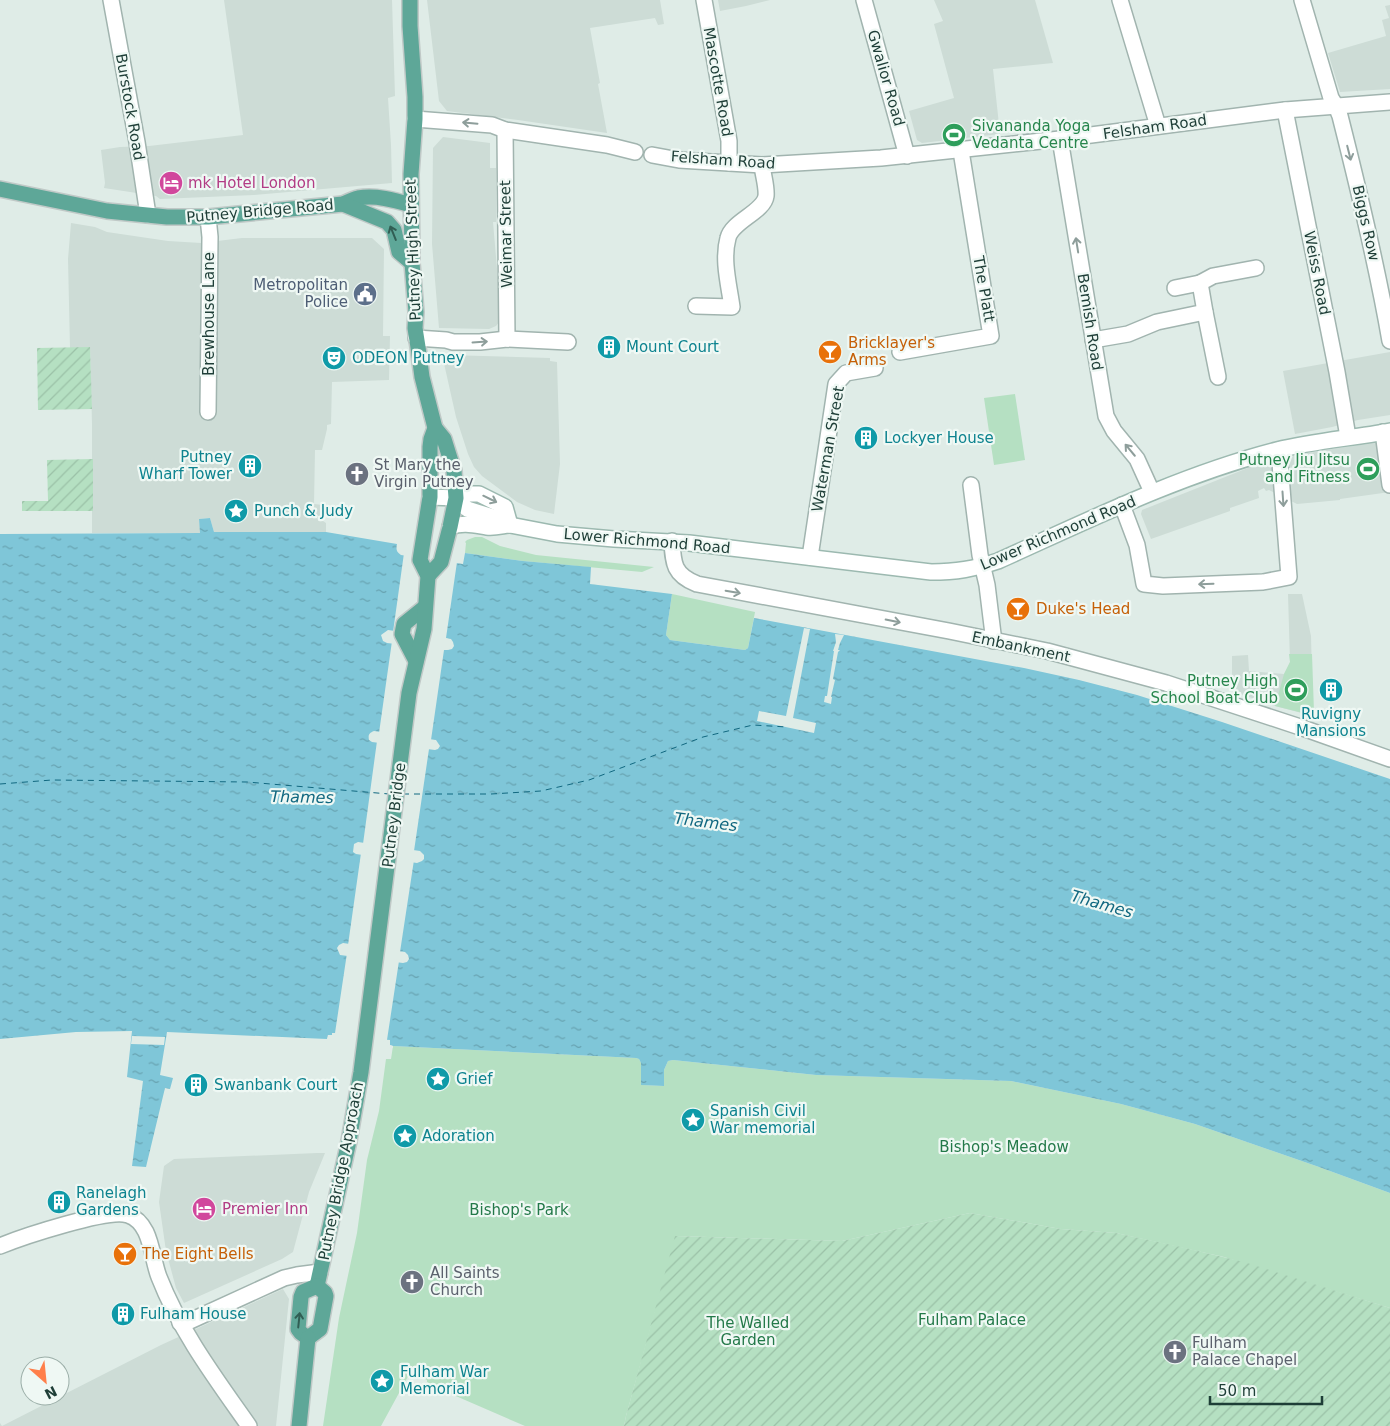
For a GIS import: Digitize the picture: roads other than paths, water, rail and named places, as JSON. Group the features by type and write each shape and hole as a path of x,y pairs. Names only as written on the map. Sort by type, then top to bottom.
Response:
{"main road":[{"name":"Putney High Street","path":"410,0 415,97 411,162 412,263 416,338 422,377 435,428 430,446 430,497"},
{"name":"Putney Bridge Road","path":"0,189 107,211 167,217 208,217 342,204 358,198 371,197 392,199 411,205"},
{"name":"Putney Bridge Road","path":"342,204 387,222 394,230 398,252 412,263"},
{"path":"430,497 420,560 428,576 441,562 456,498 454,471 444,439 435,428"},
{"name":"Putney Bridge","path":"363,1056 409,693 416,660 402,634 404,624 425,607 428,576"},
{"name":"Putney Bridge Approach","path":"318,1279 349,1141 363,1056"},
{"path":"300,1426 308,1338 320,1329 326,1294 318,1279 303,1292 301,1297 298,1329 308,1338"}],"street":[{"name":"Burstock Road","path":"111,0 137,142 148,215"},
{"name":"Mascotte Road","path":"704,0 730,141 729,163"},
{"name":"Gwalior Road","path":"864,0 907,156"},
{"path":"1120,0 1158,126"},
{"name":"Biggs Row","path":"1302,0 1330,95 1336,106 1385,284 1390,341"},
{"name":"Felsham Road","path":"652,155 679,160 762,166 907,156 1060,139 1284,110 1390,102"},
{"name":"Weiss Road","path":"1284,110 1337,372 1348,437"},
{"path":"415,119 492,125 505,130 607,145 635,152"},
{"name":"Weimar Street","path":"505,130 507,338"},
{"name":"Bemish Road","path":"1060,139 1106,416 1114,431 1137,459 1152,492"},
{"name":"The Platt","path":"900,352 991,336 961,151"},
{"path":"696,306 732,307 726,259 728,236 742,219 762,206 766,197 762,166"},
{"name":"Brewhouse Lane","path":"208,217 210,247 208,412"},
{"path":"1175,288 1200,282 1213,276 1256,268"},
{"path":"1200,282 1218,377"},
{"path":"1093,340 1128,334 1158,322 1205,312"},
{"path":"416,338 453,342 480,342 507,338 568,342"},
{"name":"Waterman Street","path":"810,557 836,384 846,373 875,368"},
{"path":"1386,431 1390,484"},
{"name":"Lower Richmond Road","path":"456,498 467,509 496,518 510,525 557,534 614,539 672,541 931,572 952,572 982,567 1152,492 1238,462 1279,450 1386,431"},
{"path":"1122,505 1138,546 1144,584 1163,586 1262,582 1289,577 1279,450"},
{"path":"971,485 993,634 992,641"},
{"path":"430,497 456,498"},
{"name":"Lower Richmond Road","path":"448,534 454,525 470,524 490,527 510,525"},
{"name":"Embankment","path":"672,541 672,559 678,573 686,580 697,584 1047,651 1166,683 1284,721 1390,759"},
{"path":"0,1246 71,1223 118,1213 129,1215 138,1220 144,1226 154,1265 180,1323 209,1369 249,1426"},
{"path":"180,1323 190,1321 284,1278 297,1275 318,1279"}],"water":[{"name":"Thames","path":"210,518 214,532 326,532 397,544 398,553 401,555 463,564 465,553 523,561 591,567 590,584 672,594 666,635 670,640 745,650 748,648 754,618 1024,668 1137,695 1390,779 1390,1193 1195,1124 1121,1104 1011,1081 816,1075 673,1060 668,1061 664,1070 664,1086 641,1085 641,1063 636,1058 393,1046 389,1045 390,1040 328,1035 327,1039 167,1032 160,1075 173,1078 170,1089 165,1088 146,1167 132,1166 143,1081 127,1077 132,1031 76,1032 0,1039 0,534 200,533 199,519","holes":["388,630 451,639 454,646 448,650 387,643 383,641 381,635","374,731 436,740 440,746 435,750 372,742 369,740 369,734","358,842 420,851 424,855 424,859 417,863 356,854 353,852 354,844","343,943 405,952 409,959 403,963 340,955 337,948"]}],"place":[{"name":"Sivananda Yoga Vedanta Centre","path":"954,135"},
{"name":"mk Hotel London","path":"171,183"},
{"name":"Metropolitan Police","path":"365,294"},
{"name":"Mount Court","path":"609,347"},
{"name":"Bricklayer's Arms","path":"830,352"},
{"name":"ODEON Putney","path":"334,358"},
{"name":"Lockyer House","path":"866,438"},
{"name":"Putney Wharf Tower","path":"250,466"},
{"name":"Putney Jiu Jitsu and Fitness","path":"1368,469"},
{"name":"St Mary the Virgin Putney","path":"357,474"},
{"name":"Punch & Judy","path":"236,511"},
{"name":"Duke's Head","path":"1018,609"},
{"name":"Putney High School Boat Club","path":"1296,690"},
{"name":"Ruvigny Mansions","path":"1331,690"},
{"name":"Grief","path":"438,1079"},
{"name":"Swanbank Court","path":"196,1085"},
{"name":"Spanish Civil War memorial","path":"693,1120"},
{"name":"Adoration","path":"405,1136"},
{"name":"Ranelagh Gardens","path":"59,1202"},
{"name":"Premier Inn","path":"204,1209"},
{"name":"The Eight Bells","path":"125,1254"},
{"name":"All Saints Church","path":"412,1282"},
{"name":"Fulham House","path":"123,1314"},
{"name":"Fulham Palace Chapel","path":"1175,1352"},
{"name":"Fulham War Memorial","path":"382,1381"}],"park label":[{"name":"Bishop's Meadow","path":"1004,1147"},
{"name":"Bishop's Park","path":"519,1210"},
{"name":"Fulham Palace","path":"972,1320"},
{"name":"The Walled Garden","path":"748,1332"}]}
